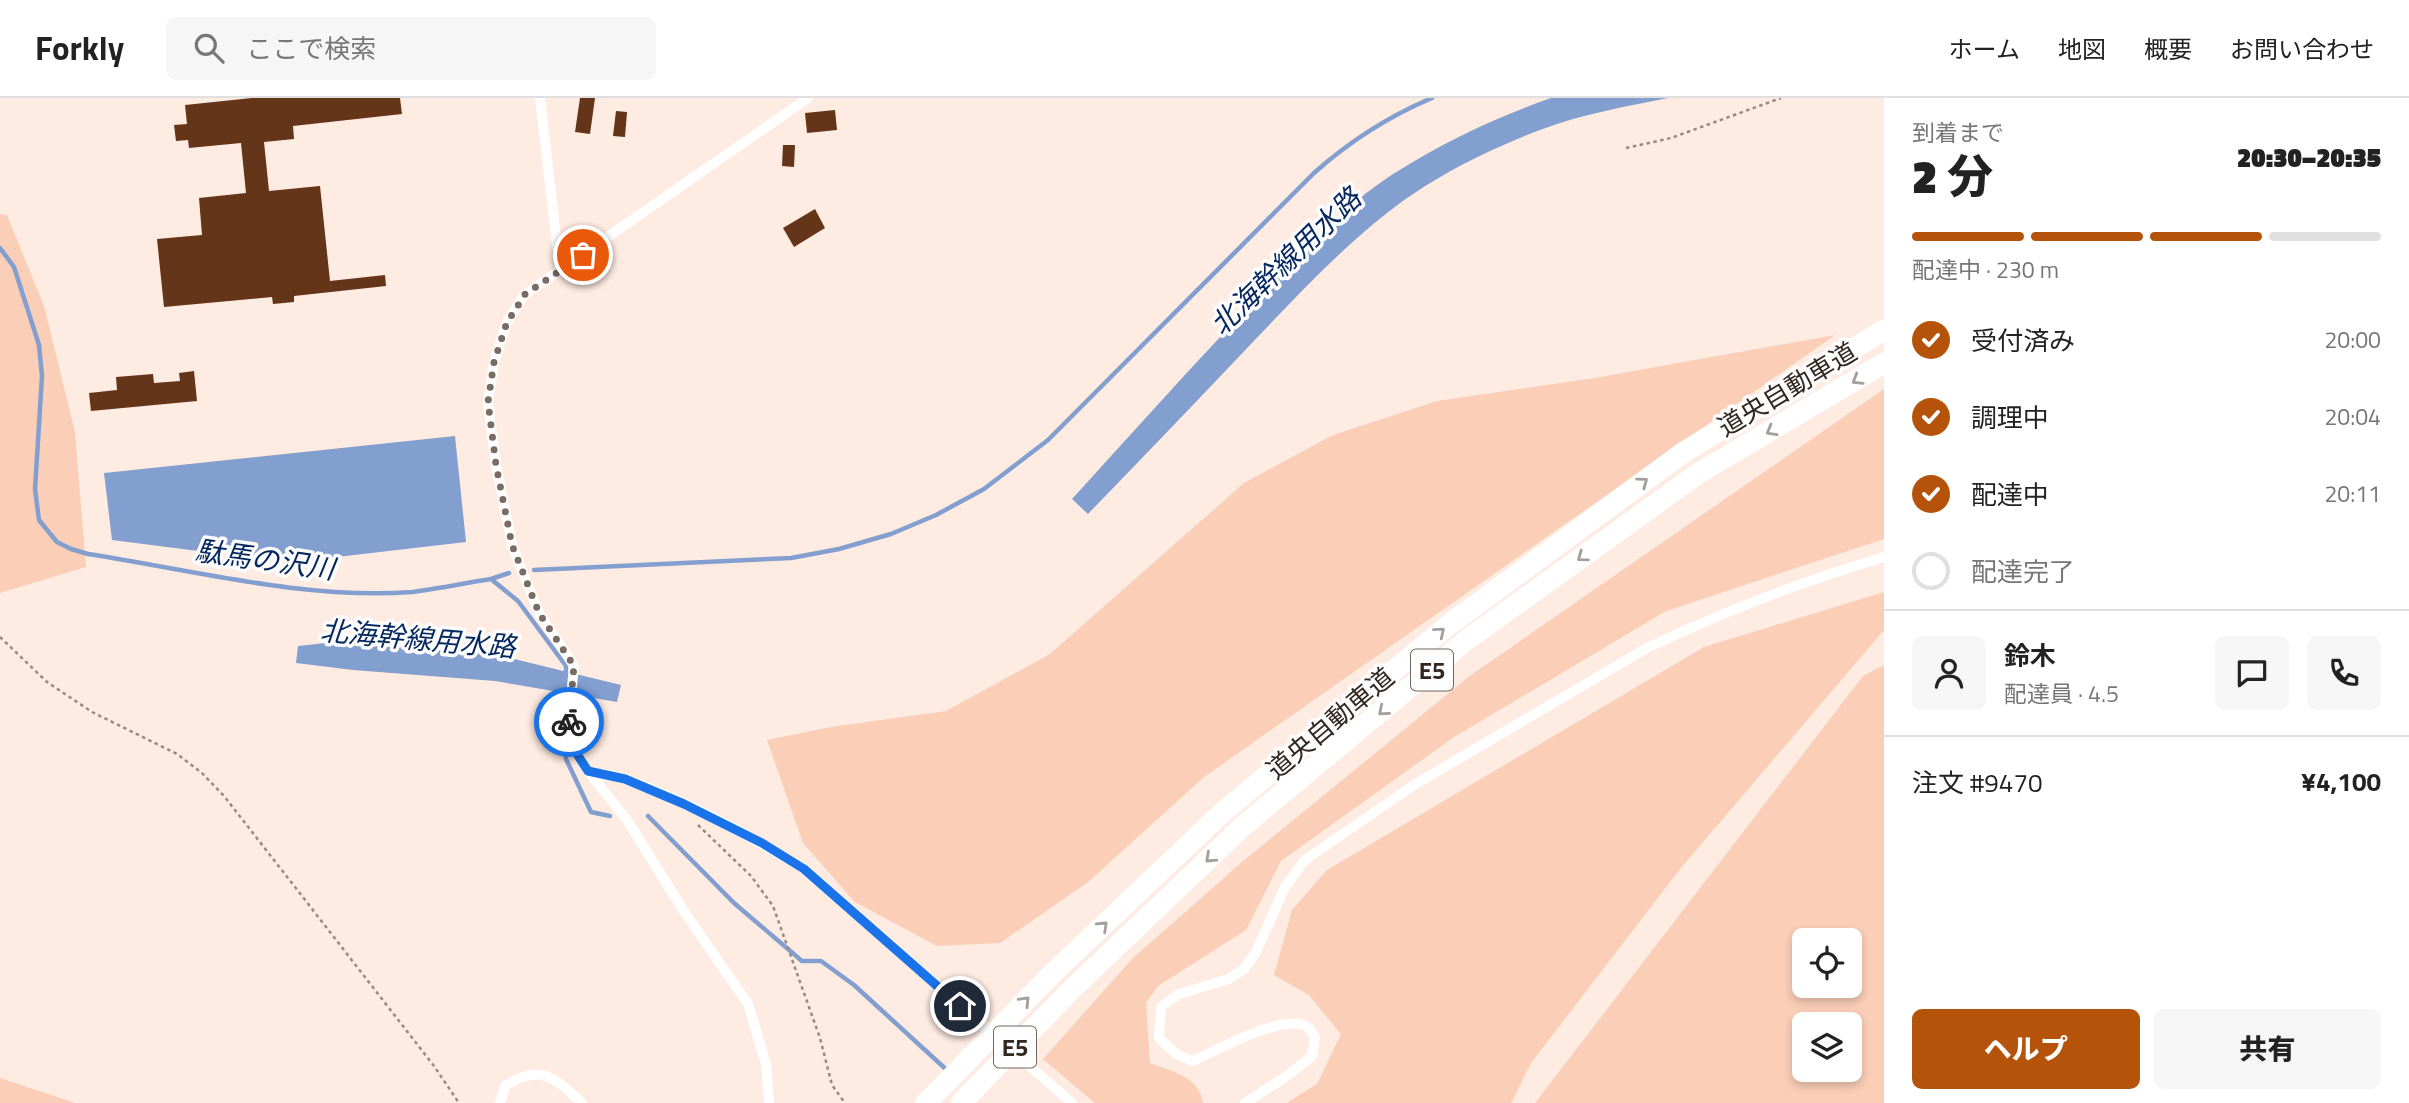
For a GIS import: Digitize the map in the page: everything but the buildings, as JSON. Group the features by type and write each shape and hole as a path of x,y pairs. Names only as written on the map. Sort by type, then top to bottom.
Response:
{"highway":[{"name":"道央自動車道","path":"926,1103 1053,973 1224,811 1450,624 1684,452 1884,330"},
{"name":"道央自動車道","path":"961,1103 1070,990 1242,827 1464,642 1699,473 1884,363"}],"street":[{"path":"540,98 560,271"},
{"path":"769,1103 766,1064 748,1004 683,910 627,820 573,748 568,727 574,666 539,613 512,545 496,465 488,402 494,362 507,322 524,295 808,98"},
{"path":"1245,1103 1312,1056 1315,1038 1308,1028 1297,1023 1278,1024 1194,1061 1175,1054 1159,1038 1161,1007 1178,994 1229,979 1244,968 1256,952 1285,887 1305,860 1414,785 1647,649 1686,629 1757,601 1884,557"},
{"path":"588,771 625,779 684,804 762,843 804,869 1072,1103"},
{"path":"500,1103 505,1086 521,1076 540,1073 548,1076 582,1103"}],"path":[{"path":"1626,148 1671,138 1781,98"},
{"path":"0,637 47,682 92,712 177,754 202,773 224,796 434,1066 458,1103"},
{"path":"684,804 688,816 751,876 773,906 820,1038 832,1085 845,1103"}],"shaded area":[{"path":"0,214 7,215 44,306 75,432 86,567 0,593"},
{"path":"1835,335 1204,777 1088,882 1000,943 937,946 855,902 803,843 767,740 831,727 946,711 1050,654 1244,483 1333,435 1437,401 1595,378"},
{"path":"1884,389 1884,539 1666,611 1454,737 1281,861 1246,930 1158,986 1146,1003 1150,1063 1190,1081 1196,1087 1203,1103 1095,1103 1043,1059 1132,959 1242,862 1471,675"},
{"path":"1884,592 1884,630 1680,869 1531,1063 1511,1103 1287,1103 1317,1084 1341,1034 1309,995 1274,975 1292,910 1327,870 1704,647"},
{"path":"1884,665 1884,1103 1535,1103 1863,676"},
{"path":"0,1078 75,1103 0,1103"}],"water":[{"path":"1551,98 1668,98 1587,115 1540,130 1480,156 1404,200 1326,267 1088,514 1072,499 1272,282 1356,202 1393,174 1450,141"},
{"path":"455,436 466,542 311,560 190,550 112,540 104,473"},
{"path":"335,642 498,655 621,685 617,702 495,681 296,663 298,646"}],"waterway":[{"path":"534,570 791,558 839,549 891,534 936,515 984,489 1048,440 1328,161 1384,122 1432,98"},
{"name":"駄馬の沢川","path":"0,248 14,267 39,345 42,376 35,489 39,520 57,542 88,554 249,582 331,592 412,592 491,579 518,601 566,666 566,675"},
{"path":"491,579 509,573"},
{"name":"駄馬の沢川","path":"565,687 562,727 566,759 591,812 610,816"},
{"name":"駄馬の沢川","path":"648,816 734,903 802,961 821,961 854,985 949,1072"}],"way so far":[{"path":"569,722 574,666 539,613 512,545 496,465 488,402 494,362 507,322 524,295 583,255"}],"route":[{"path":"569,722 573,748 588,771 625,779 684,804 762,843 804,869 960,1006"}],"water label":[{"name":"北海幹線用水路","path":"1285,261"},
{"name":"北海幹線用水路","path":"418,638"}]}
